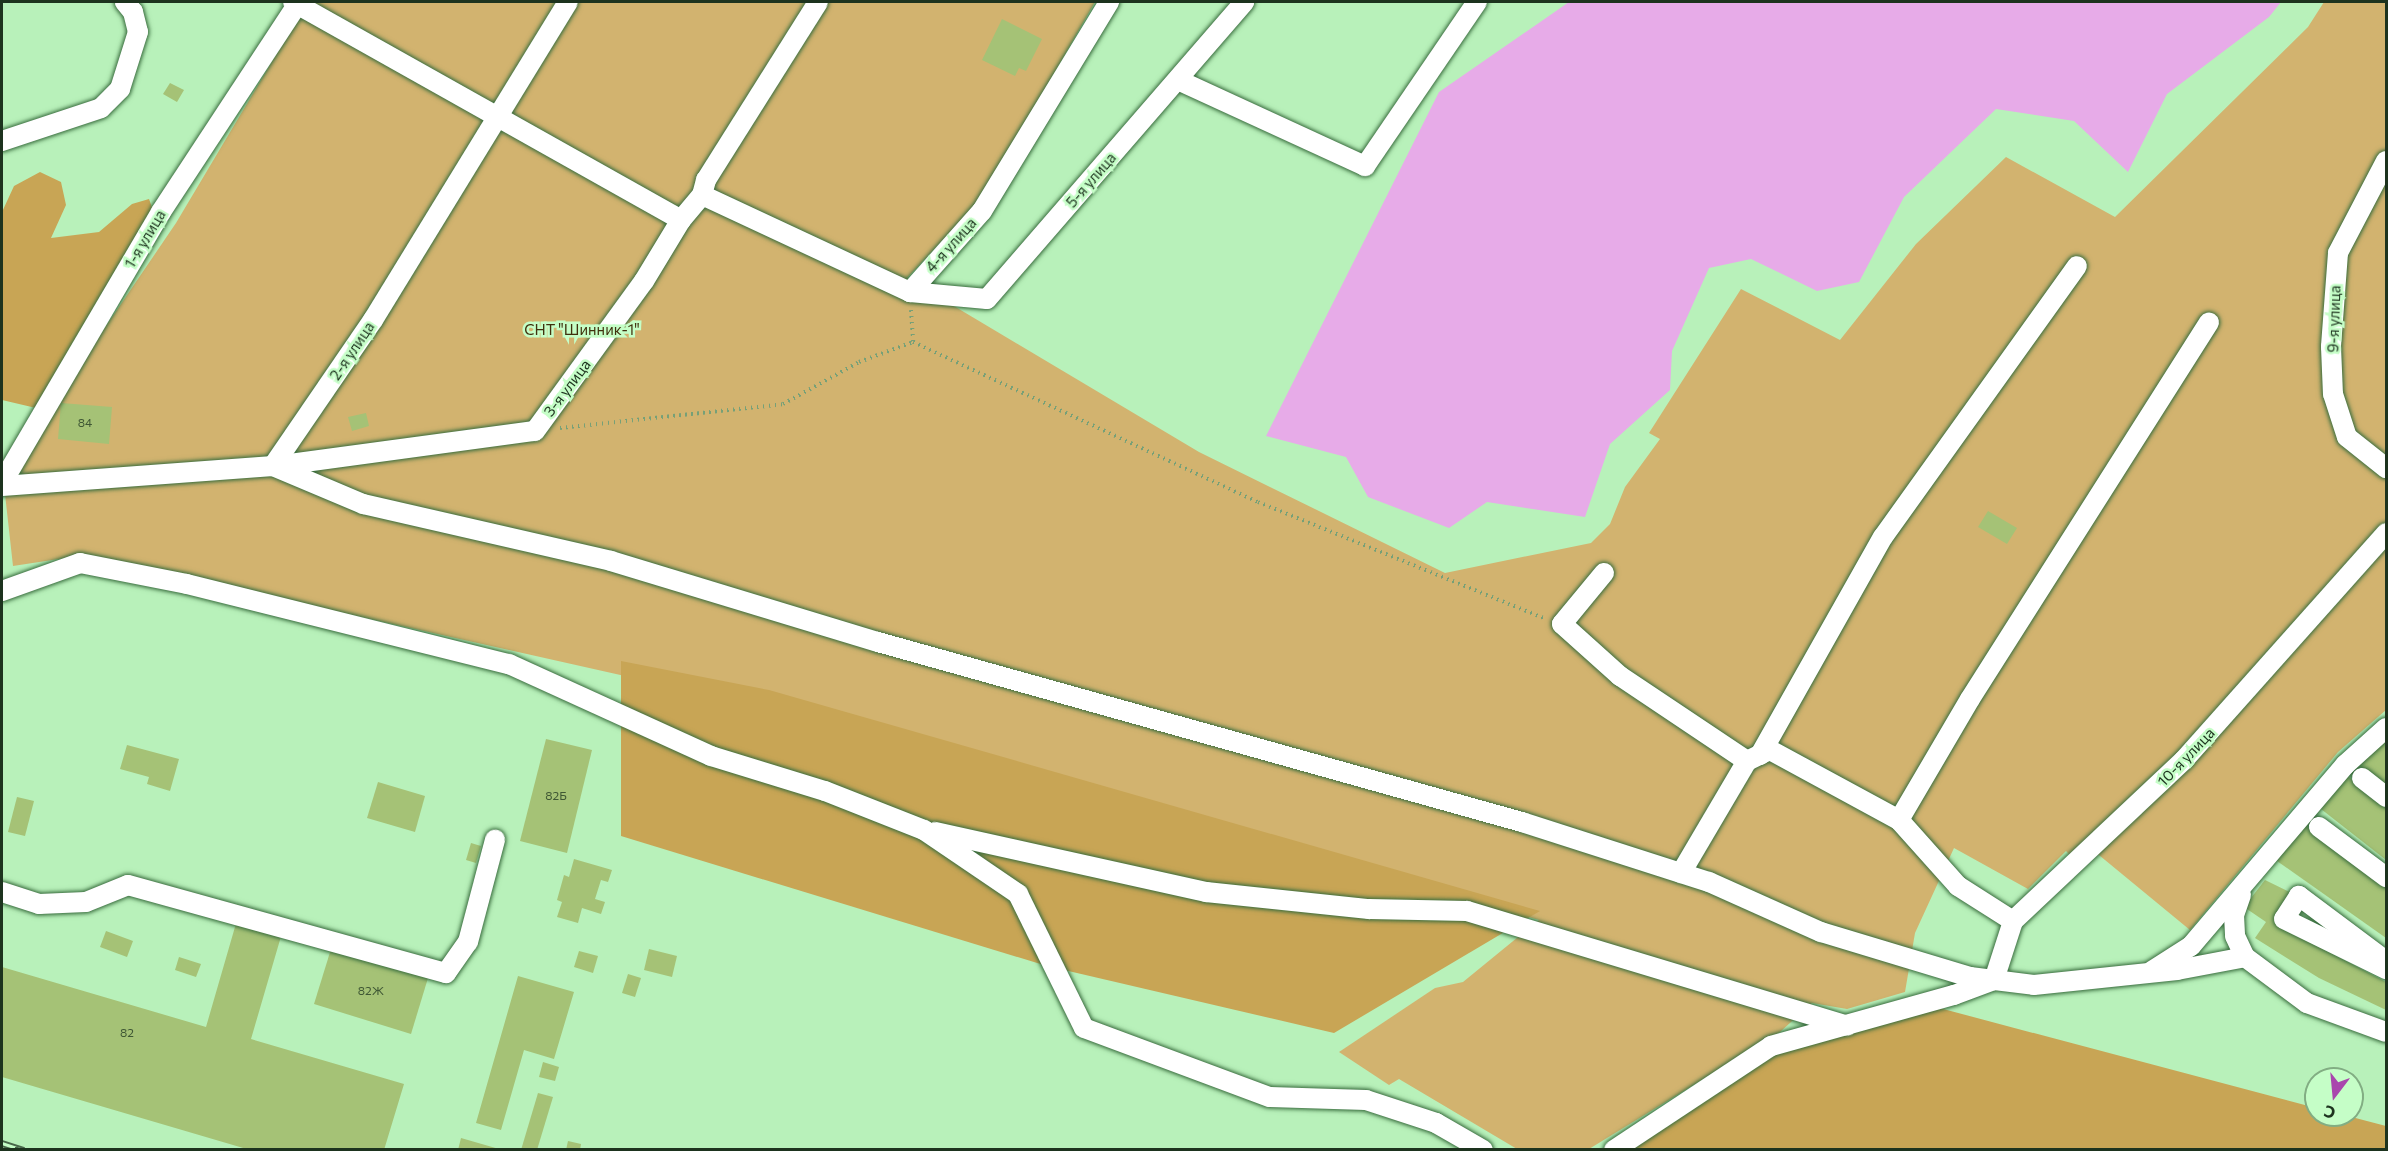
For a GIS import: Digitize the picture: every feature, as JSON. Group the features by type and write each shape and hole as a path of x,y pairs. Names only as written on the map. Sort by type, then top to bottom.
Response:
{"lane":[{"path":"2,141 101,108 120,89 138,32 133,12 124,2"},
{"name":"2-я улица","path":"273,466 373,320 568,2"},
{"name":"3-я улица","path":"273,466 535,431 644,281 681,220 702,195 706,180 818,2"},
{"name":"4-я улица","path":"910,292 982,211 1109,2"},
{"name":"5-я улица","path":"910,292 987,299 1244,2"},
{"path":"1178,80 1365,166 1477,2"},
{"path":"296,3 499,115 681,220"},
{"name":"1-я улица","path":"2,484 161,212 296,3"},
{"name":"9-я улица","path":"2386,161 2338,253 2331,347 2333,394 2347,437 2386,468"},
{"path":"702,195 910,292"},
{"path":"1681,873 1754,758 1883,537 2077,266"},
{"path":"1899,820 1970,699 2209,322"},
{"path":"2,484 273,466 363,504 611,561 878,642 1522,822 1681,873 1821,932 1970,977 2034,985 2150,973 2246,957"},
{"name":"10-я улица","path":"1994,980 2013,921 2184,760 2386,533"},
{"path":"2,591 80,563 198,587 498,661 711,756 825,791 924,830 1206,892 1369,909 1467,910 1847,1026"},
{"path":"1604,573 1562,624 1620,676 1754,758"},
{"path":"2150,973 2191,946 2243,888 2345,765 2386,728"},
{"path":"1754,758 1770,750 1899,820 1958,886 2013,921"},
{"path":"2362,778 2386,797"},
{"path":"2319,827 2386,877"},
{"path":"924,830 1018,894 1084,1028 1270,1096 1366,1100 1436,1123 1483,1149"},
{"path":"2,892 39,904 86,902 128,885 446,973 468,942 495,840"},
{"path":"2243,888 2234,915 2235,936 2246,957 2307,1003 2386,1032"},
{"path":"2386,961 2299,896 2284,919 2386,969"},
{"path":"1614,1149 1772,1046 1847,1026 1994,980"}],"path":[{"path":"910,292 913,342"},
{"path":"535,431 783,404 859,362 913,342 1258,502 1569,630"}],"green space":[{"name":"СНТ \"Шинник-1\"","path":"289,2 1095,2 983,197 907,278 1199,452 1445,573 1591,543 1610,524 1625,487 1660,439 1649,433 1741,289 1840,340 1916,244 2006,157 2115,217 2308,27 2324,2 2386,2 2386,710 2338,752 2190,930 2088,846 2075,860 2066,851 2028,889 1954,848 1915,933 1905,992 1847,1009 1812,1003 1780,1032 1589,1149 1517,1149 1399,1079 1389,1085 1339,1052 1435,988 1463,982 1539,920 772,709 85,555 13,566 4,485 34,432 176,223 292,28"}],"shaded area":[{"path":"1569,2 2281,2 2269,17 2167,94 2128,172 2074,121 1996,109 1904,197 1859,282 1817,291 1751,259 1709,268 1672,351 1670,390 1610,444 1585,517 1487,502 1449,528 1368,497 1346,457 1266,436 1439,92"},
{"path":"40,172 61,182 66,205 51,238 99,232 132,204 149,199 153,210 36,408 2,400 2,212 14,186"},
{"path":"621,661 769,690 1540,911 1334,1033 1047,966 621,836"},
{"path":"1913,1001 2304,1105 2304,1127 2364,1127 2364,1120 2386,1126 2386,1150 1609,1150 1780,1045"}],"building":[{"path":"1002,19 1042,39 1026,71 1019,68 1015,76 982,60"},
{"path":"170,83 184,90 177,102 163,94"},
{"path":"61,403 112,407 109,444 58,439"},
{"path":"366,413 369,426 352,431 348,417"},
{"path":"1988,511 2017,528 2007,544 1978,527"},
{"path":"2386,733 2386,787 2357,764"},
{"path":"546,739 592,750 567,853 520,841"},
{"path":"127,745 179,759 170,791 147,784 149,777 120,769"},
{"path":"2344,773 2386,808 2386,860 2321,809"},
{"path":"378,782 425,796 415,832 367,818"},
{"path":"17,797 34,801 25,836 8,832"},
{"path":"2302,823 2386,888 2386,938 2277,861"},
{"path":"471,843 481,846 476,863 466,860"},
{"path":"574,859 612,870 608,882 601,880 595,899 605,902 601,914 582,908 578,923 557,917 562,902 557,900 564,875 569,877"},
{"path":"2265,880 2296,895 2277,925 2386,982 2386,1010 2319,978 2255,938 2266,922 2244,907"},
{"path":"237,920 282,933 251,1039 404,1084 384,1150 250,1150 2,1077 2,967 206,1027"},
{"path":"106,931 133,941 127,957 100,947"},
{"path":"331,949 428,978 411,1034 314,1004"},
{"path":"649,949 677,956 672,977 644,970"},
{"path":"579,951 598,956 593,973 574,967"},
{"path":"179,957 201,964 196,977 175,970"},
{"path":"628,974 641,978 635,997 622,993"},
{"path":"518,976 574,992 554,1059 524,1050 501,1130 476,1123"},
{"path":"543,1062 559,1067 555,1081 539,1077"},
{"path":"538,1093 553,1097 537,1150 521,1150"},
{"path":"461,1138 499,1149 499,1150 458,1150"},
{"path":"568,1141 581,1144 580,1150 566,1150"}],"railway":[{"path":"2,1143 24,1150"}]}
